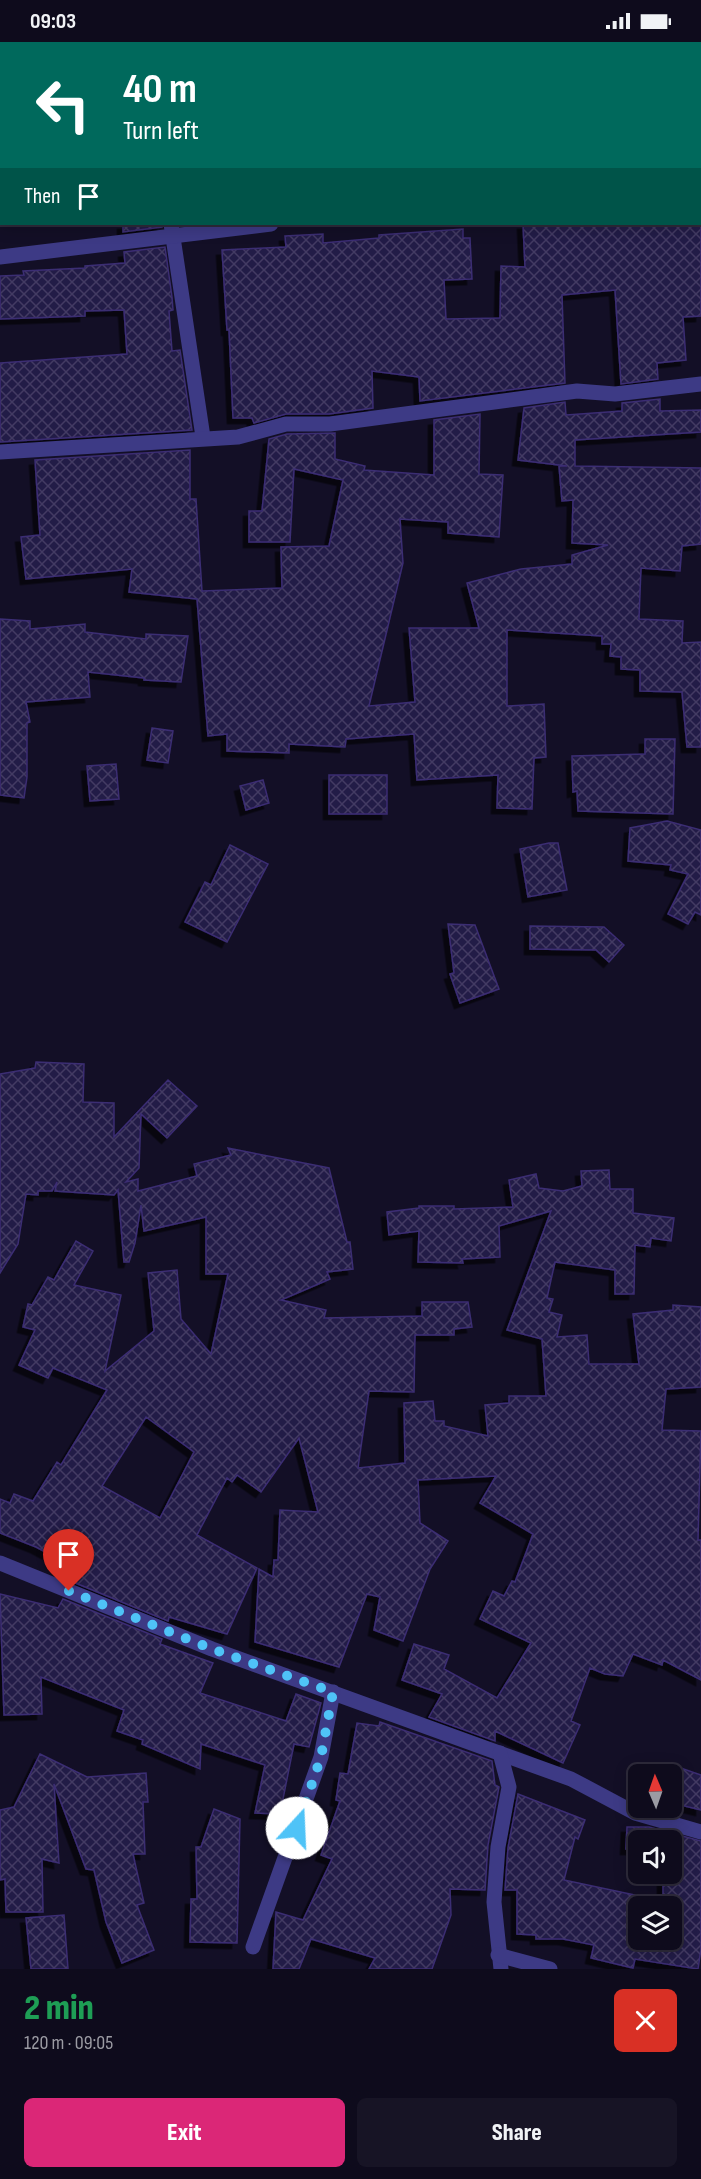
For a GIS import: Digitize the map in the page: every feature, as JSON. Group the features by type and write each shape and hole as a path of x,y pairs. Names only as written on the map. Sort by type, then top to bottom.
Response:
{"street":[{"path":"0,257 171,229 251,225"},
{"path":"171,229 203,438"},
{"path":"0,452 238,437 286,424 330,424 577,391 615,394 701,384"},
{"path":"0,1563 212,1649 571,1779 635,1813 701,1832"},
{"path":"253,1947 321,1757 333,1692"},
{"path":"500,1753 509,1787 498,1847 494,1902 499,1962 550,1969"}],"building":[{"path":"123,225 162,225 162,227 123,232"},
{"path":"523,225 701,225 701,316 683,317 686,360 657,363 658,379 621,384 615,290 562,295 565,383 420,401 419,377 372,371 373,408 329,414 286,414 254,423 252,418 233,418 222,250 286,247 285,236 323,234 323,243 379,238 379,235 463,229 463,238 470,238 472,279 444,280 446,319 500,318 501,266 525,267"},
{"path":"165,247 173,310 169,311 172,351 180,350 192,430 0,442 0,363 127,354 124,310 85,311 85,316 0,319 0,276 24,275 23,271 85,268 85,266 125,263 124,252"},
{"path":"660,399 660,411 701,410 701,432 575,440 575,466 701,468 701,544 682,546 680,571 641,568 639,619 683,621 682,643 701,642 701,747 687,747 682,692 640,691 640,670 621,669 621,657 610,656 611,644 602,644 602,636 507,630 507,706 544,704 546,757 534,758 532,809 497,808 498,775 417,780 414,734 346,739 345,747 289,744 289,753 227,751 227,734 208,736 197,599 129,592 132,569 26,579 21,537 40,535 35,460 190,450 190,499 196,499 202,591 282,588 281,547 329,546 343,480 294,469 290,542 249,542 249,511 262,511 269,439 287,434 335,433 335,459 365,466 364,470 434,475 434,420 480,414 479,474 503,475 499,537 448,533 448,522 400,519 403,563 369,706 415,702 409,628 479,628 467,583 521,569 572,564 572,555 608,545 572,543 573,500 562,501 559,466 567,466 518,460 524,408 565,402 566,415 622,411 622,403"},
{"path":"0,619 30,621 30,629 85,624 85,632 146,639 146,634 188,636 181,682 144,680 144,678 88,672 90,697 26,702 30,722 27,723 27,777 24,798 0,795"},
{"path":"152,728 173,731 168,763 147,760"},
{"path":"645,739 675,739 673,814 578,811 577,791 573,792 572,756 645,754"},
{"path":"116,764 119,799 90,801 87,766"},
{"path":"329,775 387,775 387,814 329,814"},
{"path":"263,780 269,803 246,810 240,786"},
{"path":"667,821 701,830 701,915 695,912 688,924 668,914 688,874 670,870 671,865 628,861 630,828"},
{"path":"558,843 567,890 528,897 520,849"},
{"path":"230,845 268,864 227,942 185,922 205,882 211,885"},
{"path":"448,924 475,925 499,989 460,1003 450,974 454,973"},
{"path":"530,926 604,927 624,945 609,962 596,950 530,949"},
{"path":"36,1062 84,1064 83,1102 114,1103 114,1137 168,1080 197,1106 167,1138 141,1114 139,1168 126,1182 138,1179 138,1191 197,1176 194,1164 231,1155 228,1148 329,1168 347,1242 350,1242 353,1269 327,1272 330,1279 281,1300 326,1310 324,1318 422,1316 422,1302 468,1302 472,1327 454,1329 454,1335 415,1335 414,1392 369,1391 358,1468 405,1463 404,1403 433,1401 435,1421 444,1421 444,1426 488,1436 485,1405 509,1403 509,1396 546,1396 542,1339 507,1330 551,1211 499,1226 500,1257 462,1259 463,1263 418,1262 419,1231 389,1235 387,1212 419,1208 419,1206 454,1206 454,1209 513,1207 509,1180 536,1174 539,1188 563,1191 582,1186 581,1171 609,1170 610,1189 633,1189 633,1213 674,1218 671,1241 651,1238 650,1247 635,1245 634,1294 615,1294 615,1270 555,1262 547,1298 553,1299 549,1312 562,1315 557,1337 587,1335 589,1364 639,1364 633,1314 673,1310 673,1305 701,1307 701,1387 666,1389 662,1430 701,1431 698,1540 701,1540 701,1680 663,1660 662,1665 633,1654 623,1676 605,1674 590,1668 571,1721 580,1725 563,1763 495,1731 495,1741 429,1717 442,1694 402,1680 414,1644 449,1655 444,1669 497,1698 531,1643 480,1619 493,1591 504,1596 512,1581 515,1582 533,1534 480,1503 496,1476 418,1480 420,1523 448,1541 430,1569 403,1641 374,1630 380,1597 367,1594 339,1667 255,1642 259,1569 273,1577 274,1560 278,1560 280,1510 318,1512 299,1438 261,1492 237,1475 232,1482 227,1478 197,1535 257,1568 227,1634 169,1617 168,1621 73,1582 79,1570 36,1547 0,1533 0,1499 10,1503 14,1494 33,1501 57,1462 61,1465 107,1390 53,1368 48,1378 19,1365 35,1330 23,1327 28,1304 32,1305 48,1277 54,1280 76,1241 93,1251 74,1285 121,1295 105,1371 154,1331 148,1273 177,1270 181,1319 211,1354 228,1274 206,1274 206,1217 144,1231 141,1205 135,1243 129,1262 124,1262 118,1190 114,1195 55,1191 57,1182 52,1191 38,1191 38,1195 26,1194 18,1244 0,1273 0,1074 35,1068","holes":["146,1417 194,1452 160,1518 102,1486"]},
{"path":"0,1594 58,1608 63,1599 162,1639 160,1644 213,1663 200,1693 286,1721 296,1694 321,1703 309,1747 294,1744 280,1814 255,1813 265,1765 201,1744 200,1769 142,1744 143,1740 117,1731 124,1710 41,1677 42,1714 4,1715"},
{"path":"380,1722 492,1761 495,1785 499,1787 488,1845 485,1890 450,1889 451,1915 432,1969 369,1969 375,1958 311,1939 299,1969 273,1969 276,1912 303,1920 332,1859 321,1855 340,1801 336,1800 340,1773 348,1774 357,1723 379,1726"},
{"path":"40,1754 87,1777 146,1773 148,1802 143,1802 145,1854 133,1854 144,1903 137,1905 154,1950 122,1963 106,1922 94,1870 86,1869 54,1784 59,1863 42,1859 43,1912 6,1912 5,1879 0,1880 0,1810 14,1807"},
{"path":"682,1768 701,1775 701,1810 682,1805"},
{"path":"518,1794 585,1820 578,1839 575,1837 564,1880 639,1896 628,1896 628,1950 682,1950 682,1896 663,1896 663,1884 682,1884 682,1836 701,1841 701,1949 698,1969 635,1959 633,1968 591,1958 594,1945 563,1939 536,1939 536,1935 517,1934 517,1890 505,1890 508,1848"},
{"path":"214,1809 240,1819 237,1943 190,1942 191,1899 197,1899 196,1847 201,1847"},
{"path":"627,1827 649,1827 660,1830 628,1830 628,1849 626,1849"},
{"path":"64,1915 68,1969 31,1969 26,1918"}],"route":[{"path":"69,1591 212,1649 333,1692 321,1757 297,1828"}]}
